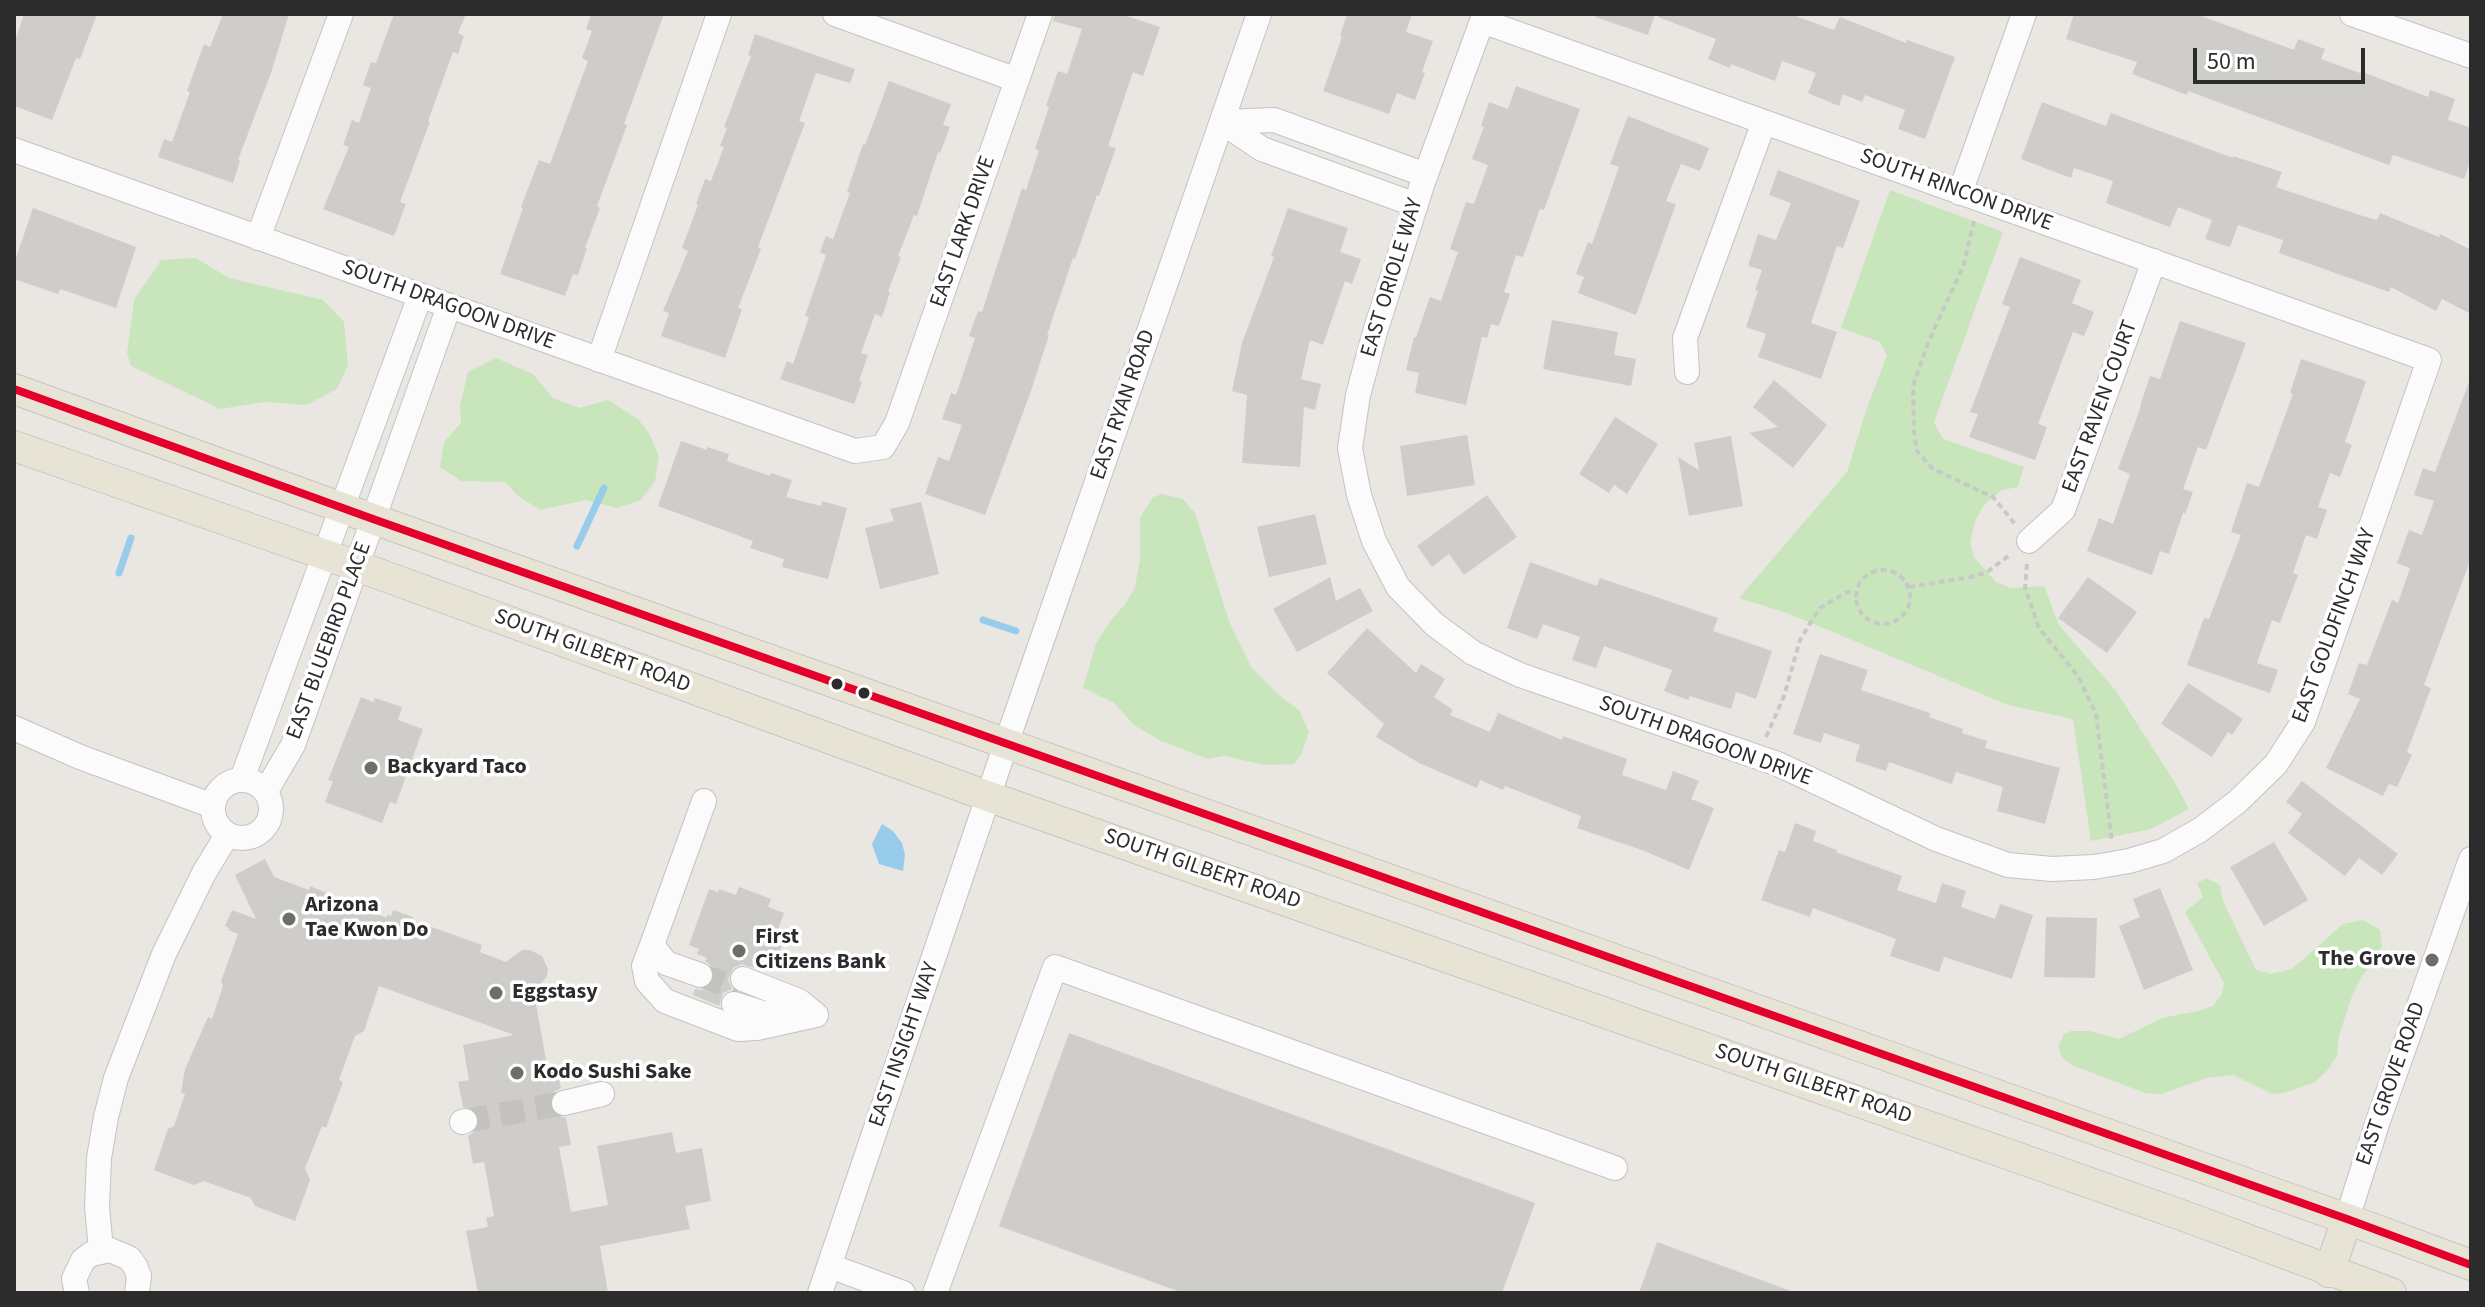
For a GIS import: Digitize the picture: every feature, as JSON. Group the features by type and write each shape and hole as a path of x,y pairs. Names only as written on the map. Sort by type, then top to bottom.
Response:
{"main road":[{"name":"SOUTH GILBERT ROAD","path":"14,389 332,530 990,797 2187,1217 2391,1293"},
{"name":"SOUTH GILBERT ROAD","path":"14,446 332,530 365,543 1006,744 2471,1265"},
{"path":"2329,1272 2347,1219"}],"street":[{"path":"258,238 341,14"},
{"path":"599,360 719,14"},
{"path":"835,14 1017,80"},
{"name":"EAST LARK DRIVE","path":"883,447 897,423 1040,14"},
{"name":"EAST RYAN ROAD","path":"990,797 1259,14"},
{"path":"1960,193 2024,14"},
{"path":"2352,14 2471,56"},
{"name":"SOUTH RINCON DRIVE","path":"1482,21 2429,360"},
{"name":"EAST ORIOLE WAY","path":"1374,541 1359,495 1350,448 1358,395 1416,205 1482,21"},
{"path":"1222,122 1274,120 1426,175"},
{"path":"1222,122 1262,149 1416,205"},
{"path":"1687,372 1685,338 1764,122"},
{"name":"SOUTH DRAGOON DRIVE","path":"14,150 855,451 883,447"},
{"name":"EAST RAVEN COURT","path":"2029,541 2063,510 2154,261"},
{"name":"EAST BLUEBIRD PLACE","path":"213,806 225,784 242,779 420,296"},
{"name":"EAST BLUEBIRD PLACE","path":"227,835 247,838 264,829 272,812 266,791 293,745 449,306"},
{"name":"EAST GOLDFINCH WAY","path":"2123,862 2163,851 2200,830 2237,802 2276,764 2303,722 2429,360"},
{"name":"SOUTH DRAGOON DRIVE","path":"1374,541 1398,587 1434,624 1473,653 1520,675 1778,764 1936,839 2008,865 2052,869 2123,862"},
{"path":"14,728 80,757 213,806 215,821 227,835 204,873 164,954 116,1078 99,1158 97,1207 101,1250"},
{"path":"242,779 255,781 266,791"},
{"name":"EAST INSIGHT WAY","path":"820,1293 990,797"},
{"path":"704,801 644,966 647,981 665,1001 738,1029 816,1015 739,991"},
{"name":"EAST GROVE ROAD","path":"2347,1219 2378,1121 2471,859"},
{"path":"652,946 669,948 700,977"},
{"path":"935,1293 1055,967 1615,1168"},
{"path":"564,1103 602,1094"},
{"path":"77,1293 74,1279 77,1269 91,1254 101,1250 120,1252 129,1258 139,1276 137,1293"},
{"path":"830,1266 903,1293"}],"path":[{"path":"1983,201 1974,220 1964,264 1928,343 1913,386 1917,451 1933,469 1993,497 2029,541 2025,588 2039,628 2078,676 2096,714 2106,807 2123,862"},
{"path":"1909,587 1987,572 2029,541"},
{"path":"1881,570 1898,573 1909,587 1909,605 1899,619 1882,624 1865,617 1857,601 1857,593 1865,577 1881,570"},
{"path":"1758,757 1784,696 1800,640 1820,608 1847,592 1857,593"}],"green space":[{"path":"1890,190 2003,232 1934,422 1943,439 2024,467 2018,487 2002,490 1984,505 1976,519 1970,542 1974,557 1996,582 2010,588 2044,586 2059,625 2116,691 2189,809 2151,829 2091,841 2073,719 2008,705 1787,613 1739,598 1847,472 1887,355 1880,342 1841,328"},
{"path":"196,258 229,278 323,300 344,322 348,365 337,389 306,405 265,402 220,409 131,366 127,353 134,300 161,260"},
{"path":"496,358 533,374 553,398 579,408 608,400 638,419 650,435 659,456 655,481 641,500 617,508 586,500 540,510 517,495 505,482 461,481 440,467 444,442 461,423 460,405 468,372"},
{"path":"1162,494 1183,499 1195,513 1229,621 1251,667 1282,698 1299,710 1309,732 1301,755 1294,764 1264,765 1225,756 1208,759 1161,741 1134,725 1114,703 1083,688 1096,643 1135,587 1140,560 1140,518 1153,497"},
{"path":"2207,878 2220,885 2223,901 2256,970 2271,974 2292,969 2343,924 2363,920 2380,930 2382,945 2351,999 2339,1036 2337,1056 2328,1070 2315,1082 2287,1092 2273,1094 2233,1075 2206,1078 2162,1094 2145,1093 2063,1059 2058,1047 2064,1034 2071,1031 2089,1031 2119,1039 2162,1018 2213,1006 2222,994 2224,983 2185,912 2203,897 2197,883"}],"water":[{"path":"882,824 893,831 902,843 905,855 903,871 879,864 872,844"}],"building":[{"path":"24,14 97,14 52,120 14,106 14,44"},
{"path":"223,14 289,14 272,70 238,160 233,183 158,157 164,139 172,142 204,44 210,47"},
{"path":"394,14 466,14 458,33 464,36 458,54 453,52 428,121 400,202 406,204 394,236 323,209 349,147 343,145 352,120 359,123 371,88 363,85 371,62 376,63"},
{"path":"591,14 664,14 624,124 627,125 597,206 600,208 578,275 573,274 565,296 500,274 539,160 550,164 588,61 582,58 592,31 586,29"},
{"path":"1055,14 1121,14 1160,27 1143,76 1133,72 1108,146 1116,148 1073,258 1030,394 985,515 925,494 938,457 949,461 962,425 942,419 951,393 956,395 975,338 969,336 978,311 982,312 1022,188 1026,190 1039,150 1035,149 1049,107 1046,106 1058,71 1067,74 1082,29 1053,21"},
{"path":"1347,14 1412,14 1406,32 1433,41 1415,100 1397,93 1389,114 1323,91"},
{"path":"1596,14 1655,14 1648,35 1595,17"},
{"path":"1659,14 1790,14 1834,30 1840,17 1906,43 1907,40 1955,57 1925,139 1898,129 1905,110 1865,95 1862,102 1843,94 1839,106 1808,93 1816,73 1782,61 1775,81 1731,64 1730,68 1708,59 1716,39 1658,17"},
{"path":"2074,14 2196,14 2294,50 2298,39 2325,49 2321,59 2428,97 2430,90 2455,99 2448,120 2471,128 2471,159 2464,179 2393,155 2389,165 2188,91 2187,95 2132,74 2137,62 2066,39"},
{"path":"755,34 855,69 850,83 816,73 799,121 805,123 758,247 761,249 738,308 742,309 725,358 661,336 669,313 663,311 688,251 682,248 705,179 711,181 724,147 720,146 727,128 724,127 751,56 748,55"},
{"path":"889,81 951,104 943,125 950,127 938,152 917,216 914,215 898,256 901,257 882,317 875,314 861,353 868,355 854,404 780,379 787,361 793,364 809,317 805,316 826,255 820,252 826,236 833,239 863,144"},
{"path":"1516,86 1580,109 1544,210 1540,209 1523,257 1516,255 1504,292 1510,294 1499,326 1491,324 1487,338 1482,337 1466,405 1415,393 1419,373 1406,370 1414,337 1430,297 1441,301 1458,252 1450,249 1466,202 1474,204 1488,165 1472,159 1484,127 1481,126 1489,102 1508,109"},
{"path":"2042,102 2106,126 2111,113 2233,158 2282,172 2276,187 2363,216 2377,220 2380,213 2439,237 2440,234 2471,250 2471,314 2442,299 2436,311 2391,287 2389,292 2279,253 2283,240 2238,225 2230,247 2205,239 2212,220 2178,207 2170,227 2106,203 2113,181 2074,168 2071,178 2021,159"},
{"path":"1628,116 1709,148 1700,171 1681,164 1666,201 1676,204 1636,315 1578,293 1584,277 1576,274 1588,242 1592,244 1619,167 1610,164"},
{"path":"1778,170 1860,201 1843,248 1837,246 1811,323 1837,332 1821,379 1758,357 1766,334 1746,327 1762,270 1748,266 1758,234 1776,240 1791,203 1769,195"},
{"path":"33,208 136,247 116,308 60,289 58,294 14,279 14,264"},
{"path":"1288,208 1348,228 1340,252 1361,259 1352,284 1345,281 1323,345 1310,340 1301,379 1321,384 1315,410 1304,407 1300,467 1242,463 1247,395 1232,391 1242,343 1274,257 1271,256"},
{"path":"2020,257 2081,280 2072,303 2094,312 2084,336 2073,332 2038,424 2047,427 2035,460 1969,437 1978,414 1970,412 2010,307 2002,304"},
{"path":"1552,320 1618,332 1614,355 1636,359 1631,386 1543,369"},
{"path":"2180,321 2246,343 2206,450 2198,447 2183,489 2193,492 2169,554 2160,551 2152,575 2087,551 2099,518 2113,524 2130,474 2118,469 2150,376 2160,379"},
{"path":"2301,359 2366,381 2345,442 2352,445 2340,477 2330,473 2318,507 2327,510 2317,539 2306,535 2293,573 2298,575 2280,623 2272,620 2257,663 2278,670 2270,693 2187,665 2204,618 2209,619 2241,535 2231,532 2247,483 2259,487 2293,394 2290,393"},
{"path":"1774,380 1827,425 1793,468 1749,433 1778,427 1753,407"},
{"path":"2469,382 2471,558 2424,685 2431,688 2407,752 2412,755 2397,787 2389,784 2383,796 2326,768 2360,699 2348,694 2359,663 2367,665 2392,600 2398,603 2410,568 2397,563 2409,530 2422,535 2434,501 2414,495 2423,468 2435,472"},
{"path":"1615,417 1658,444 1627,494 1614,485 1609,493 1579,474"},
{"path":"1467,435 1475,485 1407,496 1400,446"},
{"path":"1731,436 1743,506 1689,516 1678,457 1699,470 1694,443"},
{"path":"681,441 729,454 727,461 792,480 786,497 821,506 822,501 847,508 828,579 782,567 784,559 750,548 753,541 658,506"},
{"path":"1487,495 1517,537 1464,575 1449,554 1432,567 1417,546"},
{"path":"921,502 939,574 880,589 865,528 894,521 890,509"},
{"path":"1315,514 1327,564 1269,577 1257,527"},
{"path":"1530,562 1597,586 1600,578 1718,618 1713,631 1772,651 1756,699 1736,692 1731,709 1690,696 1688,700 1664,691 1672,670 1604,646 1596,668 1572,660 1580,637 1543,624 1537,639 1507,628"},
{"path":"1330,577 1336,601 1360,588 1373,611 1297,652 1273,609"},
{"path":"2088,577 2137,612 2107,653 2058,618"},
{"path":"1367,628 1416,673 1421,664 1445,679 1434,697 1453,710 1450,715 1490,732 1498,713 1562,740 1563,736 1627,759 1622,775 1666,790 1673,771 1699,781 1691,799 1714,808 1689,870 1577,828 1581,816 1505,786 1503,790 1480,780 1477,788 1419,763 1376,737 1384,724 1327,673"},
{"path":"1820,654 1868,670 1861,690 1930,713 1929,717 1987,741 1985,748 2060,768 2045,824 1997,811 2003,787 1956,772 1952,784 1889,762 1886,771 1855,761 1860,745 1824,733 1821,743 1793,734"},
{"path":"2188,683 2243,719 2232,735 2228,732 2212,757 2161,724"},
{"name":"Backyard Taco","path":"361,697 402,707 398,720 423,729 396,804 390,802 382,823 325,802 333,781 328,780"},
{"path":"2302,781 2398,854 2382,875 2359,858 2345,876 2288,833 2302,814 2286,802"},
{"path":"1795,823 1816,831 1813,841 1902,876 1897,890 1936,903 1942,883 1966,891 1961,907 1995,919 2000,904 2033,915 2012,979 1944,957 1939,972 1890,956 1896,939 1813,908 1810,917 1761,900 1779,850 1785,852"},
{"path":"2274,842 2308,900 2264,926 2230,867"},
{"path":"265,859 274,877 309,890 310,886 386,918 387,915 391,916 393,910 413,917 412,920 482,945 480,952 506,962 522,950 542,956 548,969 547,976 534,993 547,1065 556,1064 561,1088 550,1098 550,1107 554,1114 566,1118 571,1145 559,1147 571,1212 608,1205 597,1146 672,1132 676,1153 702,1148 711,1201 685,1206 690,1229 600,1246 608,1293 478,1293 466,1231 488,1227 486,1218 494,1216 484,1162 473,1164 468,1136 477,1130 479,1117 474,1109 463,1107 458,1082 469,1080 463,1045 514,1035 379,986 364,1031 355,1036 326,1128 322,1126 305,1168 310,1180 295,1221 255,1206 251,1198 204,1181 194,1185 154,1170 168,1129 174,1126 185,1094 181,1093 185,1069 208,1017 212,1019 223,986 221,981 238,934 225,926 232,910 256,919 235,875"},
{"name":"First Citizens Bank","path":"739,887 771,899 768,907 784,913 778,930 786,933 775,964 767,961 763,971 742,964 733,968 728,980 732,989 723,993 719,1006 693,995 695,989 704,990 710,986 715,973 705,961 707,958 697,954 699,949 689,945 709,889 736,895"},
{"path":"2160,888 2193,970 2144,990 2119,926 2140,917 2133,899"},
{"path":"2046,917 2097,918 2095,978 2044,977"},
{"path":"1069,1033 1535,1203 1502,1293 1183,1293 999,1226"},
{"path":"1657,1242 1791,1291 1639,1293"}],"waterway":[{"path":"577,546 604,488"},
{"path":"119,573 131,538"},
{"path":"983,620 1016,631"}],"tunnel":[{"path":"700,975 739,989"},
{"path":"465,1121 564,1103"}],"transit line":[{"path":"14,389 2471,1265"}],"place":[{"name":"Backyard Taco","path":"371,768"},
{"name":"Arizona Tae Kwon Do","path":"289,919"},
{"name":"First Citizens Bank","path":"739,951"},
{"name":"The Grove","path":"2432,960"},
{"name":"Eggstasy","path":"496,993"},
{"name":"Kodo Sushi Sake","path":"517,1073"}]}
